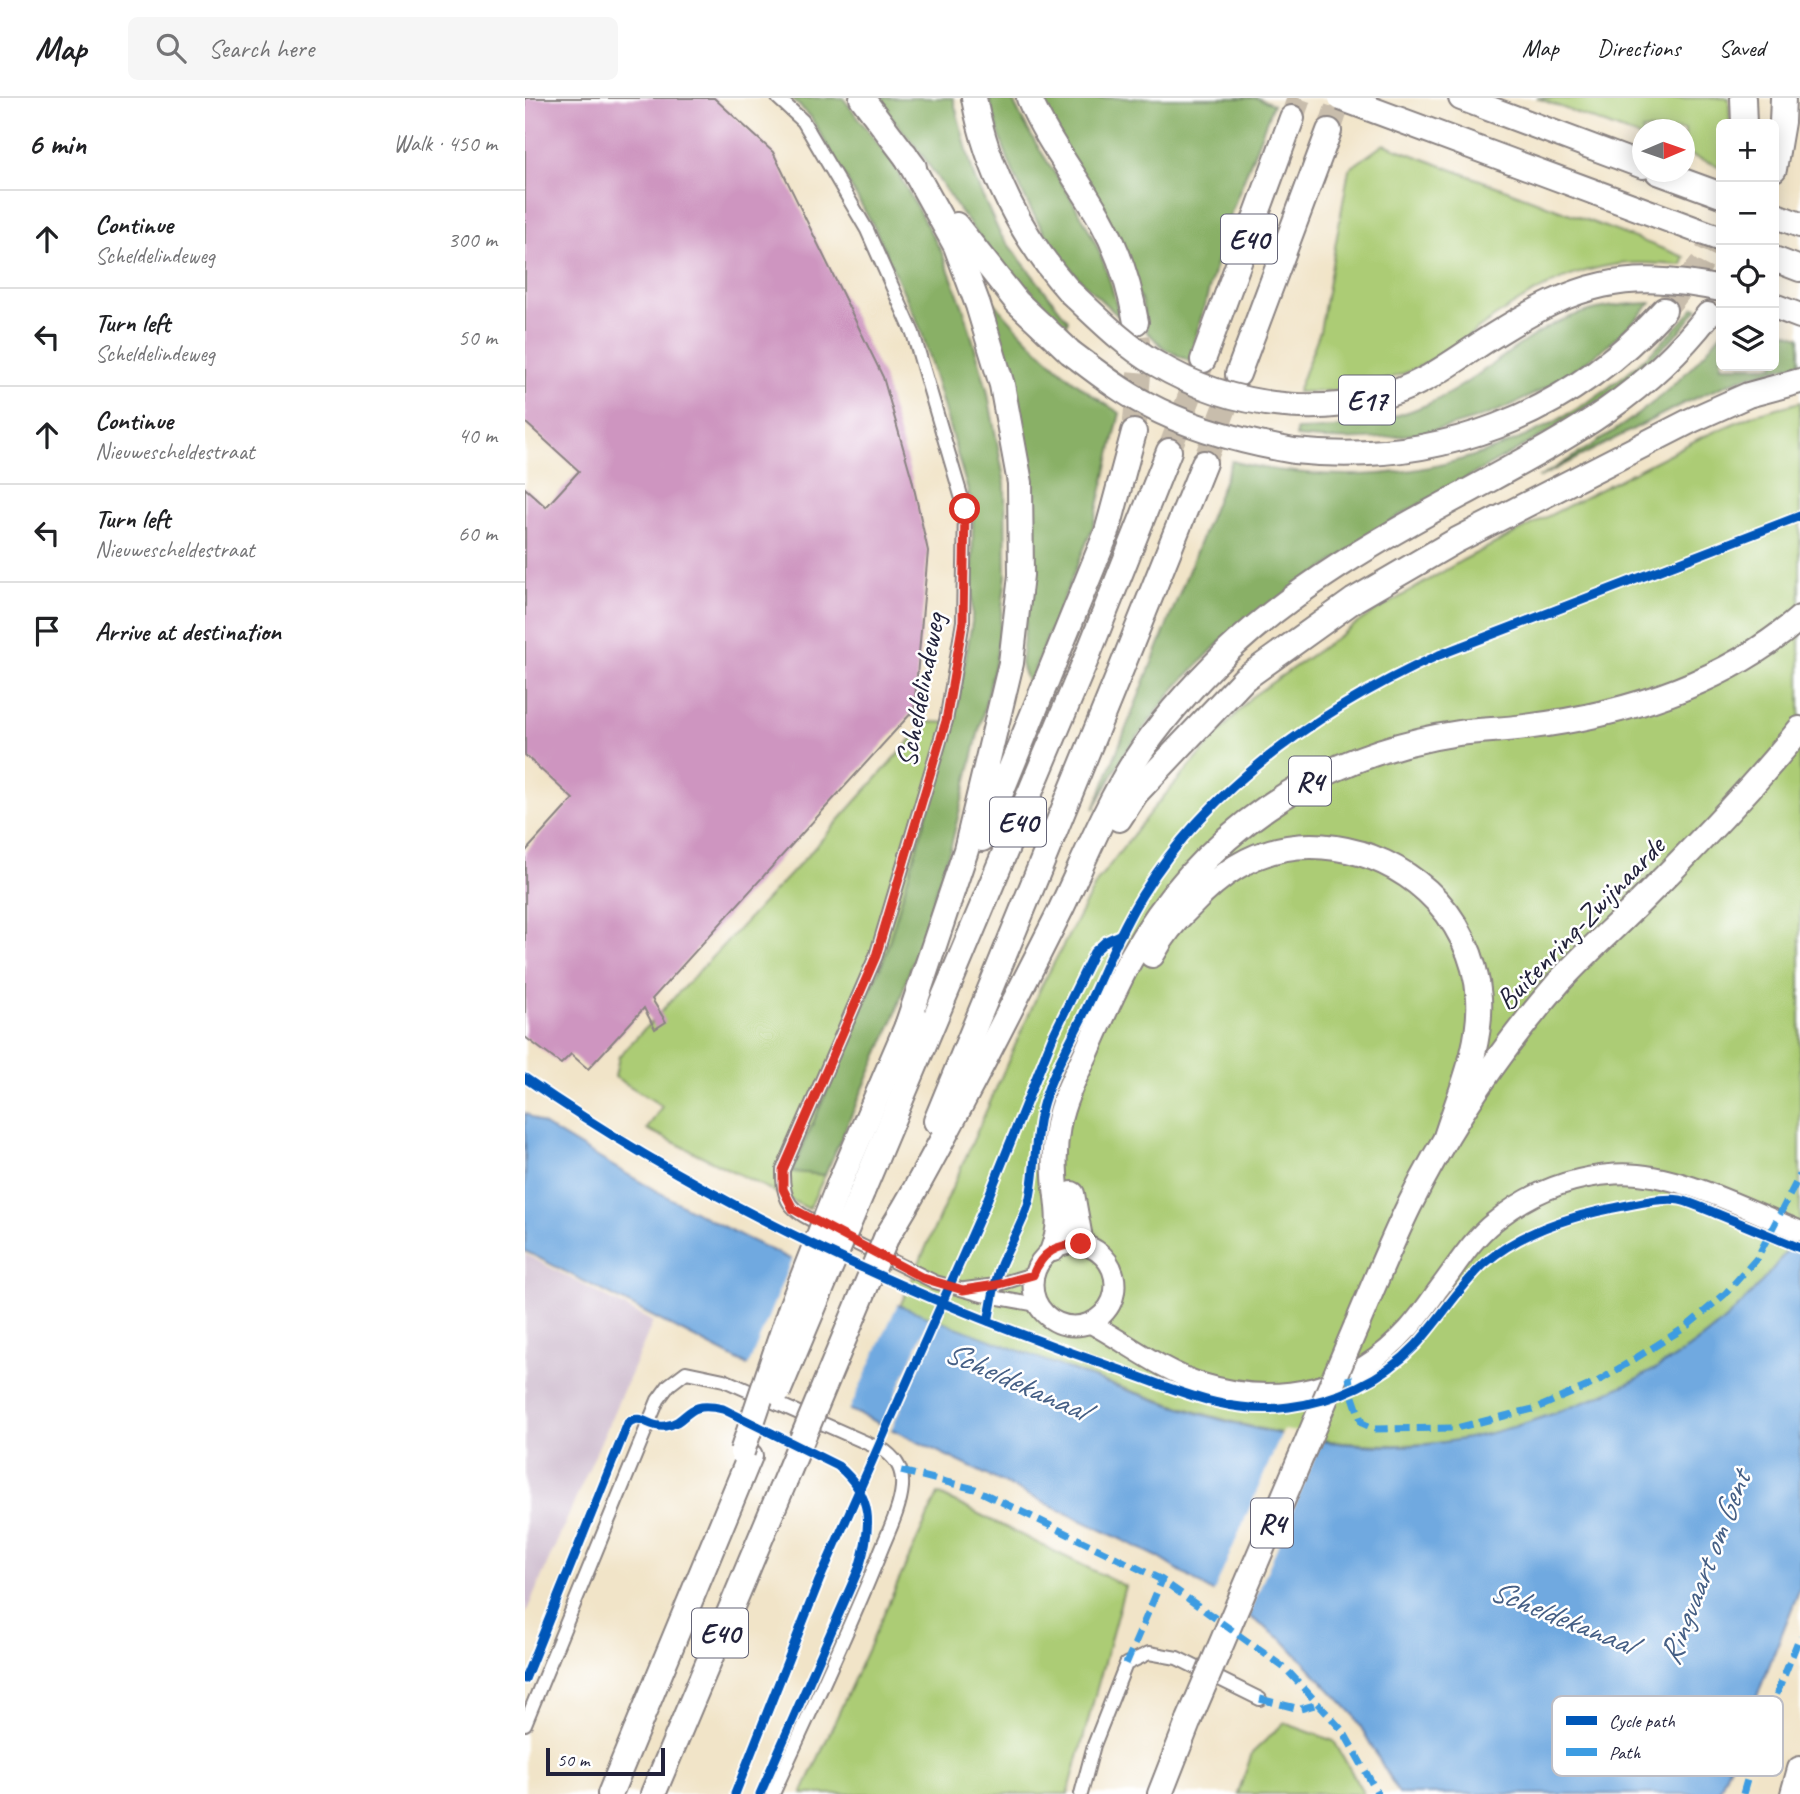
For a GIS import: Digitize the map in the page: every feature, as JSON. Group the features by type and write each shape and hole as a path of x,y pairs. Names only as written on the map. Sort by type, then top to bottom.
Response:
{"highway":[{"path":"862,98 1017,302 1070,352 1145,404 1189,424 1236,439 1294,451 1356,455 1427,448 1496,428 1550,402 1591,376 1648,328 1664,310"},
{"name":"E17","path":"974,98 987,148 1004,193 1027,235 1054,274 1110,330 1154,363 1224,394 1261,402 1326,407 1366,401 1404,389 1439,371 1541,307 1604,283 1634,279 1669,280 1716,288"},
{"path":"1029,98 1114,247 1125,275 1136,323"},
{"path":"1341,98 1716,237"},
{"path":"1461,98 1632,162"},
{"path":"1743,98 1744,119"},
{"path":"1779,140 1783,98"},
{"name":"E40","path":"1203,360 1292,118"},
{"name":"E40","path":"1238,374 1329,131"},
{"path":"851,1187 966,850 1011,663 1021,575 1020,482 1002,385 978,305 956,246 905,154"},
{"path":"1685,182 1716,193"},
{"path":"1779,217 1800,225"},
{"path":"1779,261 1800,269"},
{"path":"1779,308 1800,316"},
{"path":"902,1209 1059,914 1135,761 1186,693 1231,648 1287,603 1369,548 1596,419 1634,392 1664,366 1708,315"},
{"path":"1059,914 1136,793 1244,679 1280,652 1354,600 1457,540 1692,420 1748,395 1798,382"},
{"path":"907,1026 959,901 1001,788 1107,532 1134,432"},
{"name":"E40","path":"610,1794 712,1550 746,1454 851,1187 1082,670 1169,451"},
{"name":"E40","path":"653,1794 883,1247 902,1209 1204,463"},
{"name":"R4","path":"1053,1249 1059,1235 1060,1221 1055,1174 1058,1125 1074,1079 1106,1008 1157,916 1185,880 1251,818 1332,769 1374,753 1460,733 1577,719 1633,706 1677,691 1719,672 1759,649 1800,618"},
{"name":"Buitenring-Zwijnaarde","path":"1160,1794 1356,1327 1410,1205 1446,1137 1495,1063 1560,981 1689,853 1763,774 1800,729"},
{"name":"R4","path":"1081,1244 1071,1178 1072,1139 1077,1114 1089,1083 1126,1003 1157,945 1182,914 1210,885 1238,866 1267,854 1301,847 1331,847 1362,852 1392,864 1418,882 1439,901 1458,929 1472,963 1479,998 1478,1021 1474,1050 1446,1137"},
{"path":"1793,1794 1800,1769"}],"main road":[{"path":"1090,1323 1158,1365 1201,1383 1241,1392 1283,1393 1321,1388 1349,1376 1374,1359 1408,1330 1466,1253 1493,1223 1532,1195 1573,1180 1616,1174 1669,1179 1800,1231"},
{"path":"1066,1244 1081,1244 1104,1256 1115,1280 1114,1293 1101,1316 1090,1323 1070,1326 1051,1320 1037,1305 1032,1285 1033,1275 1037,1264 1053,1249 1066,1244"},
{"path":"1109,1306 1134,1348"}],"street":[{"name":"Scheldelindeweg","path":"778,98 803,121 872,242 913,333 965,509 963,621 946,721 876,956 783,1170 783,1189 793,1209 883,1247 923,1278 963,1290 1037,1305"},
{"path":"963,1290 1033,1275"},
{"path":"525,1724 658,1401 669,1385 686,1372 724,1380 885,1451 894,1458 901,1471 902,1488 898,1507 870,1578 773,1794"},
{"path":"1081,1794 1094,1745 1126,1664 1149,1653 1177,1658 1260,1699"}],"shaded area":[{"path":"525,1254 653,1322 525,1615"}],"green space":[{"path":"791,98 843,98 892,162 942,253 964,310 987,389 1005,484 1006,575 996,660 951,846 893,1021 825,1175 792,1172 884,959 954,723 972,622 973,508 921,330 874,227 810,116"},
{"path":"876,98 953,98 975,180 1000,234 1068,320 1065,332 1003,267 961,213 920,152"},
{"path":"989,98 1012,98 1029,132 1080,213 1094,241 1120,318 1072,271 1040,226 1010,164"},
{"path":"1039,98 1257,98 1273,104 1229,218 1189,361 1165,349 1147,332 1142,302"},
{"path":"1537,98 1729,98 1730,119 1716,119 1716,165 1695,157 1695,119 1632,119 1632,134"},
{"path":"1384,144 1685,257 1682,265 1630,263 1583,272 1526,297 1423,365 1389,379 1353,388 1297,392 1320,331 1349,169"},
{"path":"981,286 1045,356 1081,387 1120,413 1093,527 1028,685 1021,664 1031,576"},
{"path":"1651,303 1615,339 1576,369 1534,394 1490,414 1444,428 1396,436 1347,439 1296,437 1296,430 1363,424 1426,405 1558,322 1603,308"},
{"path":"1694,307 1698,308 1682,329 1627,382 1590,409 1400,515 1223,639 1177,686 1124,754 1094,809 1232,461 1277,470 1351,475 1440,465 1483,453 1524,437 1602,392 1675,330"},
{"path":"1779,330 1800,337 1800,363 1779,368"},
{"path":"1716,339 1716,371 1769,371 1742,378 1684,403 1538,478 1590,447 1660,397"},
{"path":"1800,402 1800,1232 1778,1262 1732,1313 1707,1335 1651,1372 1585,1402 1488,1434 1448,1442 1383,1445 1297,1436 1212,1416 1017,1351 900,1306 1040,989 1097,882 1152,810 1250,698 1366,617 1463,560 1700,438 1755,414"},
{"path":"927,722 954,723 884,959 792,1171 825,1175 809,1209 647,1129 662,1106 615,1077 619,1056 808,855"},
{"path":"938,1494 1125,1586 1068,1794 802,1794"},
{"path":"1284,1723 1334,1741 1364,1794 1238,1794 1252,1753"}],"water":[{"path":"525,1113 616,1168 741,1236 916,1312 1105,1383 1213,1418 1323,1441 1377,1446 1430,1444 1490,1433 1529,1422 1621,1387 1681,1353 1733,1313 1756,1289 1800,1232 1800,1588 1757,1696 1552,1696 1552,1776 1725,1776 1718,1794 1399,1794 1354,1715 1284,1641 1158,1557 866,1417 753,1368 525,1251"}],"pier":[{"path":"793,1256 899,1301 848,1413 747,1369"},
{"path":"931,1314 941,1318 890,1432 881,1428"},
{"path":"1283,1430 1324,1436 1247,1619 1212,1596"}],"building":[{"path":"525,98 714,98 773,152 883,377 912,479 928,551 914,710 652,999 666,1022 655,1029 644,1008 588,1069 571,1054 561,1064 525,1037 525,852 573,799 525,755 525,488 546,507 579,471 525,422"}],"tunnel":[{"path":"1292,118 1299,98"},
{"path":"1329,131 1340,98"},
{"path":"1664,310 1701,264 1716,234"},
{"path":"1134,432 1140,363 1136,322"},
{"path":"1169,451 1202,364"},
{"path":"1204,463 1237,376"}],"marked path":[{"path":"1349,1376 1362,1423 1375,1429 1456,1428 1537,1408 1597,1382 1686,1327 1725,1294 1757,1258 1800,1175"},
{"path":"901,1471 975,1489 1162,1580 1286,1669 1343,1731 1378,1794"},
{"path":"1126,1664 1162,1580"},
{"path":"1776,1696 1800,1636"},
{"path":"1260,1699 1300,1709 1318,1704"},
{"path":"1743,1794 1748,1776"}],"cycle path":[{"path":"988,1321 1000,1267 1029,1202 1039,1123 1045,1098 1062,1057 1142,895 1170,855 1235,785 1312,725 1353,699 1439,655 1800,516"},
{"path":"735,1794 819,1581 984,1208 1053,1036 1094,952 1106,941 1121,934"},
{"path":"525,1078 593,1123 734,1205 881,1276 1032,1338 1175,1390 1242,1407 1265,1409 1307,1404 1341,1394 1374,1378 1389,1369 1416,1345 1485,1263 1528,1235 1576,1217 1645,1202 1680,1200 1800,1248"},
{"path":"525,1679 628,1423 637,1419 665,1426 680,1420 694,1409 723,1409 838,1466 858,1489 867,1512 868,1525 859,1568 760,1794"}],"route":[{"path":"965,509 963,621 946,721 876,956 783,1170 783,1189 793,1209 923,1278 963,1290 1033,1275 1037,1264 1053,1249 1066,1244 1081,1244"}],"water label":[{"name":"Scheldekanaal","path":"1016,1380"},
{"name":"Ringvaart om Gent","path":"1704,1568"},
{"name":"Scheldekanaal","path":"1562,1616"}]}
